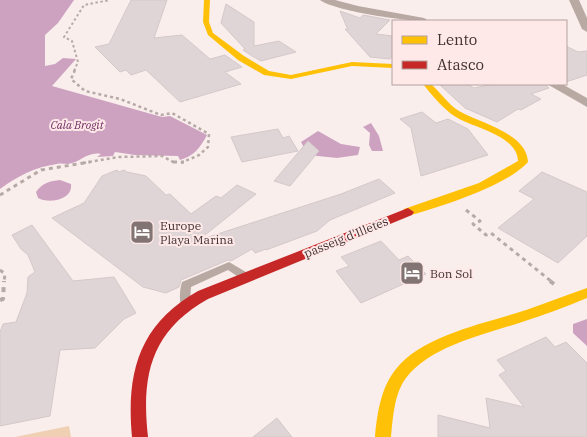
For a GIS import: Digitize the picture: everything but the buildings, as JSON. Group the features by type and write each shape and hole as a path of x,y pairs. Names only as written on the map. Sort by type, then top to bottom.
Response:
{"street":[{"path":"207,0 205,17 210,34 260,70 273,75 290,77 308,75 349,64 392,66"},
{"path":"574,0 587,29"},
{"path":"329,1 419,20"},
{"name":"passeig d'Illetes","path":"140,437 135,408 140,368 156,336 190,301 245,276 450,197 519,167 524,162 524,157 519,147 507,137 457,116 428,85"},
{"path":"555,85 587,104"},
{"path":"383,437 384,420 402,372 427,353 457,340 587,293"}],"path":[{"path":"0,195 41,170 118,157 162,156 174,163 182,163 199,155 208,147 209,134 172,113 160,115 120,99 85,91 71,79 78,62 72,41 64,37 84,5 110,0"},
{"path":"450,197 480,221 473,224 486,235 491,233 572,299"},
{"path":"0,270 5,274 3,299 0,300"}],"shaded area":[{"path":"69,426 71,437 15,437"}],"water":[{"name":"Cala Brogit","path":"0,0 74,0 58,23 45,35 45,66 55,64 63,58 76,59 52,86 162,117 170,116 207,135 202,144 193,154 180,160 178,156 135,155 115,152 113,156 97,157 101,154 96,153 73,163 49,165 34,170 20,176 0,189"},
{"path":"371,123 379,136 383,151 372,151 369,145 370,133 363,127"},
{"path":"318,131 341,144 360,147 358,155 337,158 308,155 301,142"},
{"path":"60,180 71,184 68,194 59,199 48,201 38,198 36,192 41,186"},
{"path":"587,319 587,346 573,333 573,324"}],"traffic: slow":[{"path":"207,0 206,22 210,34 241,58 267,73 291,77 352,64 392,66"},
{"path":"408,212 497,179 523,162 521,151 507,137 454,112 428,85"},
{"path":"383,437 386,412 394,386 402,372 412,362 425,353 455,339 587,293"}],"traffic: jam":[{"path":"140,437 138,395 141,374 147,354 156,336 168,320 184,306 203,295 408,212"}],"place":[{"name":"Europe Playa Marina","path":"142,232"},
{"name":"Bon Sol","path":"412,273"}]}
